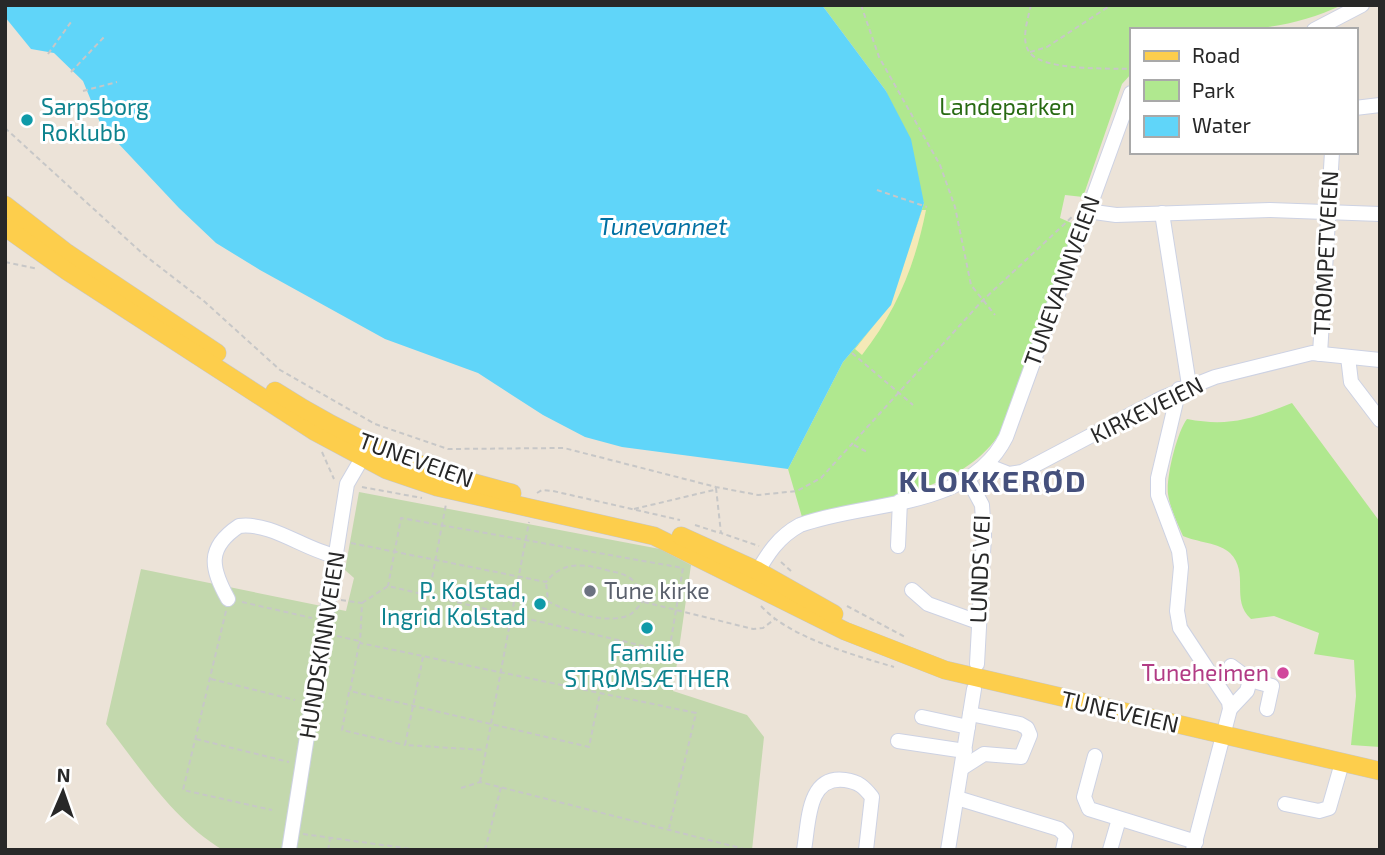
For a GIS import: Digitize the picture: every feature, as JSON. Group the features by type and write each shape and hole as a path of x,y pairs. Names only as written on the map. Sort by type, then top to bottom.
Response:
{"main road":[{"name":"TUNEVEIEN","path":"5,205 67,253 366,452"},
{"name":"TUNEVEIEN","path":"5,227 67,271 366,452 447,475 532,508 654,536 754,577 845,631 865,636 902,654 977,680 1380,771"}],"street":[{"path":"1338,25 1362,5"},
{"name":"TUNEVANNVEIEN","path":"986,465 1006,437 1130,96"},
{"path":"1357,108 1380,105"},
{"name":"TROMPETVEIEN","path":"1320,354 1332,154"},
{"path":"1087,211 1116,215 1329,210 1380,214"},
{"path":"1096,756 1084,797 1089,809 1119,819 1172,843 1195,846 1230,709 1229,702 1180,628 1177,611 1181,567 1179,551 1157,495 1158,478 1184,387 1162,213"},
{"name":"KIRKEVEIEN","path":"986,465 1009,474 1022,472 1184,387 1303,354 1380,360"},
{"name":"TROMPETVEIEN","path":"1348,356 1351,382 1380,419"},
{"name":"HUNDSKINNVEIEN","path":"289,850 329,628 338,540 366,452"},
{"path":"754,577 769,551 785,534 800,525 951,488 986,465"},
{"name":"LUNDS VEI","path":"968,479 982,505 984,535 977,664"},
{"path":"898,546 900,501"},
{"path":"228,599 219,582 214,558 217,545 239,526 266,528 319,552 336,556"},
{"path":"912,590 928,604 978,622"},
{"path":"1231,666 1250,680 1272,685 1267,709"},
{"path":"1230,709 1247,691 1250,680"},
{"path":"948,850 974,690"},
{"path":"922,717 1020,724 1027,728 1030,735 1021,757 984,754 962,768"},
{"path":"898,741 965,751"},
{"path":"1285,804 1319,811 1329,808 1342,763"},
{"path":"804,850 815,791 825,782 837,779 863,785 872,797 866,850"},
{"path":"957,799 1059,829 1066,836 1063,850"},
{"path":"1110,850 1119,819"}],"path":[{"path":"861,5 879,57 940,165 955,207 971,285 995,315"},
{"path":"1031,5 1025,31 1029,52 1042,61 1057,65 1130,69"},
{"path":"1029,52 1047,47 1111,5"},
{"path":"48,54 71,22"},
{"path":"71,72 104,37"},
{"path":"83,91 117,82"},
{"path":"5,128 143,254 205,302 280,370 375,424 448,449 564,448 716,489 758,495 797,491 821,478 982,302 1062,223 1087,211"},
{"path":"877,190 927,207"},
{"path":"5,262 44,271"},
{"path":"852,353 913,405"},
{"path":"853,444 869,453"},
{"path":"319,447 336,482 354,486"},
{"path":"634,509 716,489"},
{"path":"716,489 721,533"},
{"path":"480,782 489,723 521,577 532,508 542,490 634,509 721,533 769,551 798,578"},
{"path":"429,595 447,503"},
{"path":"331,598 362,604 388,586 401,518 683,568 669,652 388,586"},
{"path":"338,540 546,582"},
{"path":"573,564 593,566 625,575 634,581 643,601 630,615 611,618 560,608 548,601 546,582 554,571 573,564"},
{"path":"272,810 183,790 228,599 329,628 360,642 696,713 669,828"},
{"path":"643,601 677,608 731,626 753,629 763,628 775,618"},
{"path":"841,602 912,641"},
{"path":"362,604 360,642 342,730 405,745 484,750"},
{"path":"405,745 423,656"},
{"path":"209,679 295,701"},
{"path":"350,691 589,747 600,692"},
{"path":"195,739 303,763"},
{"path":"461,788 480,782 748,850"},
{"path":"485,850 501,787"},
{"path":"292,833 419,850"},
{"path":"328,850 330,838"}],"green space":[{"name":"Landeparken","path":"822,5 1342,5 1291,23 1256,28 1130,28 1130,75 1122,84 1083,197 1065,195 1060,218 1076,225 1000,433 983,453 962,470 938,482 911,492 802,517 788,469 843,362 891,305 924,203 886,91"},
{"path":"1292,403 1380,522 1380,747 1351,745 1356,696 1354,660 1314,654 1319,633 1274,616 1251,619 1242,603 1236,561 1220,547 1183,536 1169,499 1168,486 1173,455 1187,419 1228,422"},
{"path":"359,492 660,549 691,565 673,691 747,715 764,737 752,850 223,850 189,824 159,793 106,724 141,569 346,611 354,578 345,570"}],"sand":[{"path":"922,210 926,210 922,230 903,286 885,321 862,355 855,349 890,305"}],"water":[{"name":"Tunevannet","path":"5,5 822,5 886,91 911,139 924,203 891,305 843,362 788,469 622,447 585,437 543,415 478,373 385,339 216,243 101,125 83,81 54,53 31,49 5,17"}],"place":[{"name":"Sarpsborg Roklubb","path":"27,120"},
{"name":"Tune kirke","path":"590,591"},
{"name":"P. Kolstad, Ingrid Kolstad","path":"540,604"},
{"name":"Familie STRØMSÆTHER","path":"647,628"},
{"name":"Tuneheimen","path":"1283,673"}],"district":[{"name":"KLOKKERØD","path":"993,482"}]}
